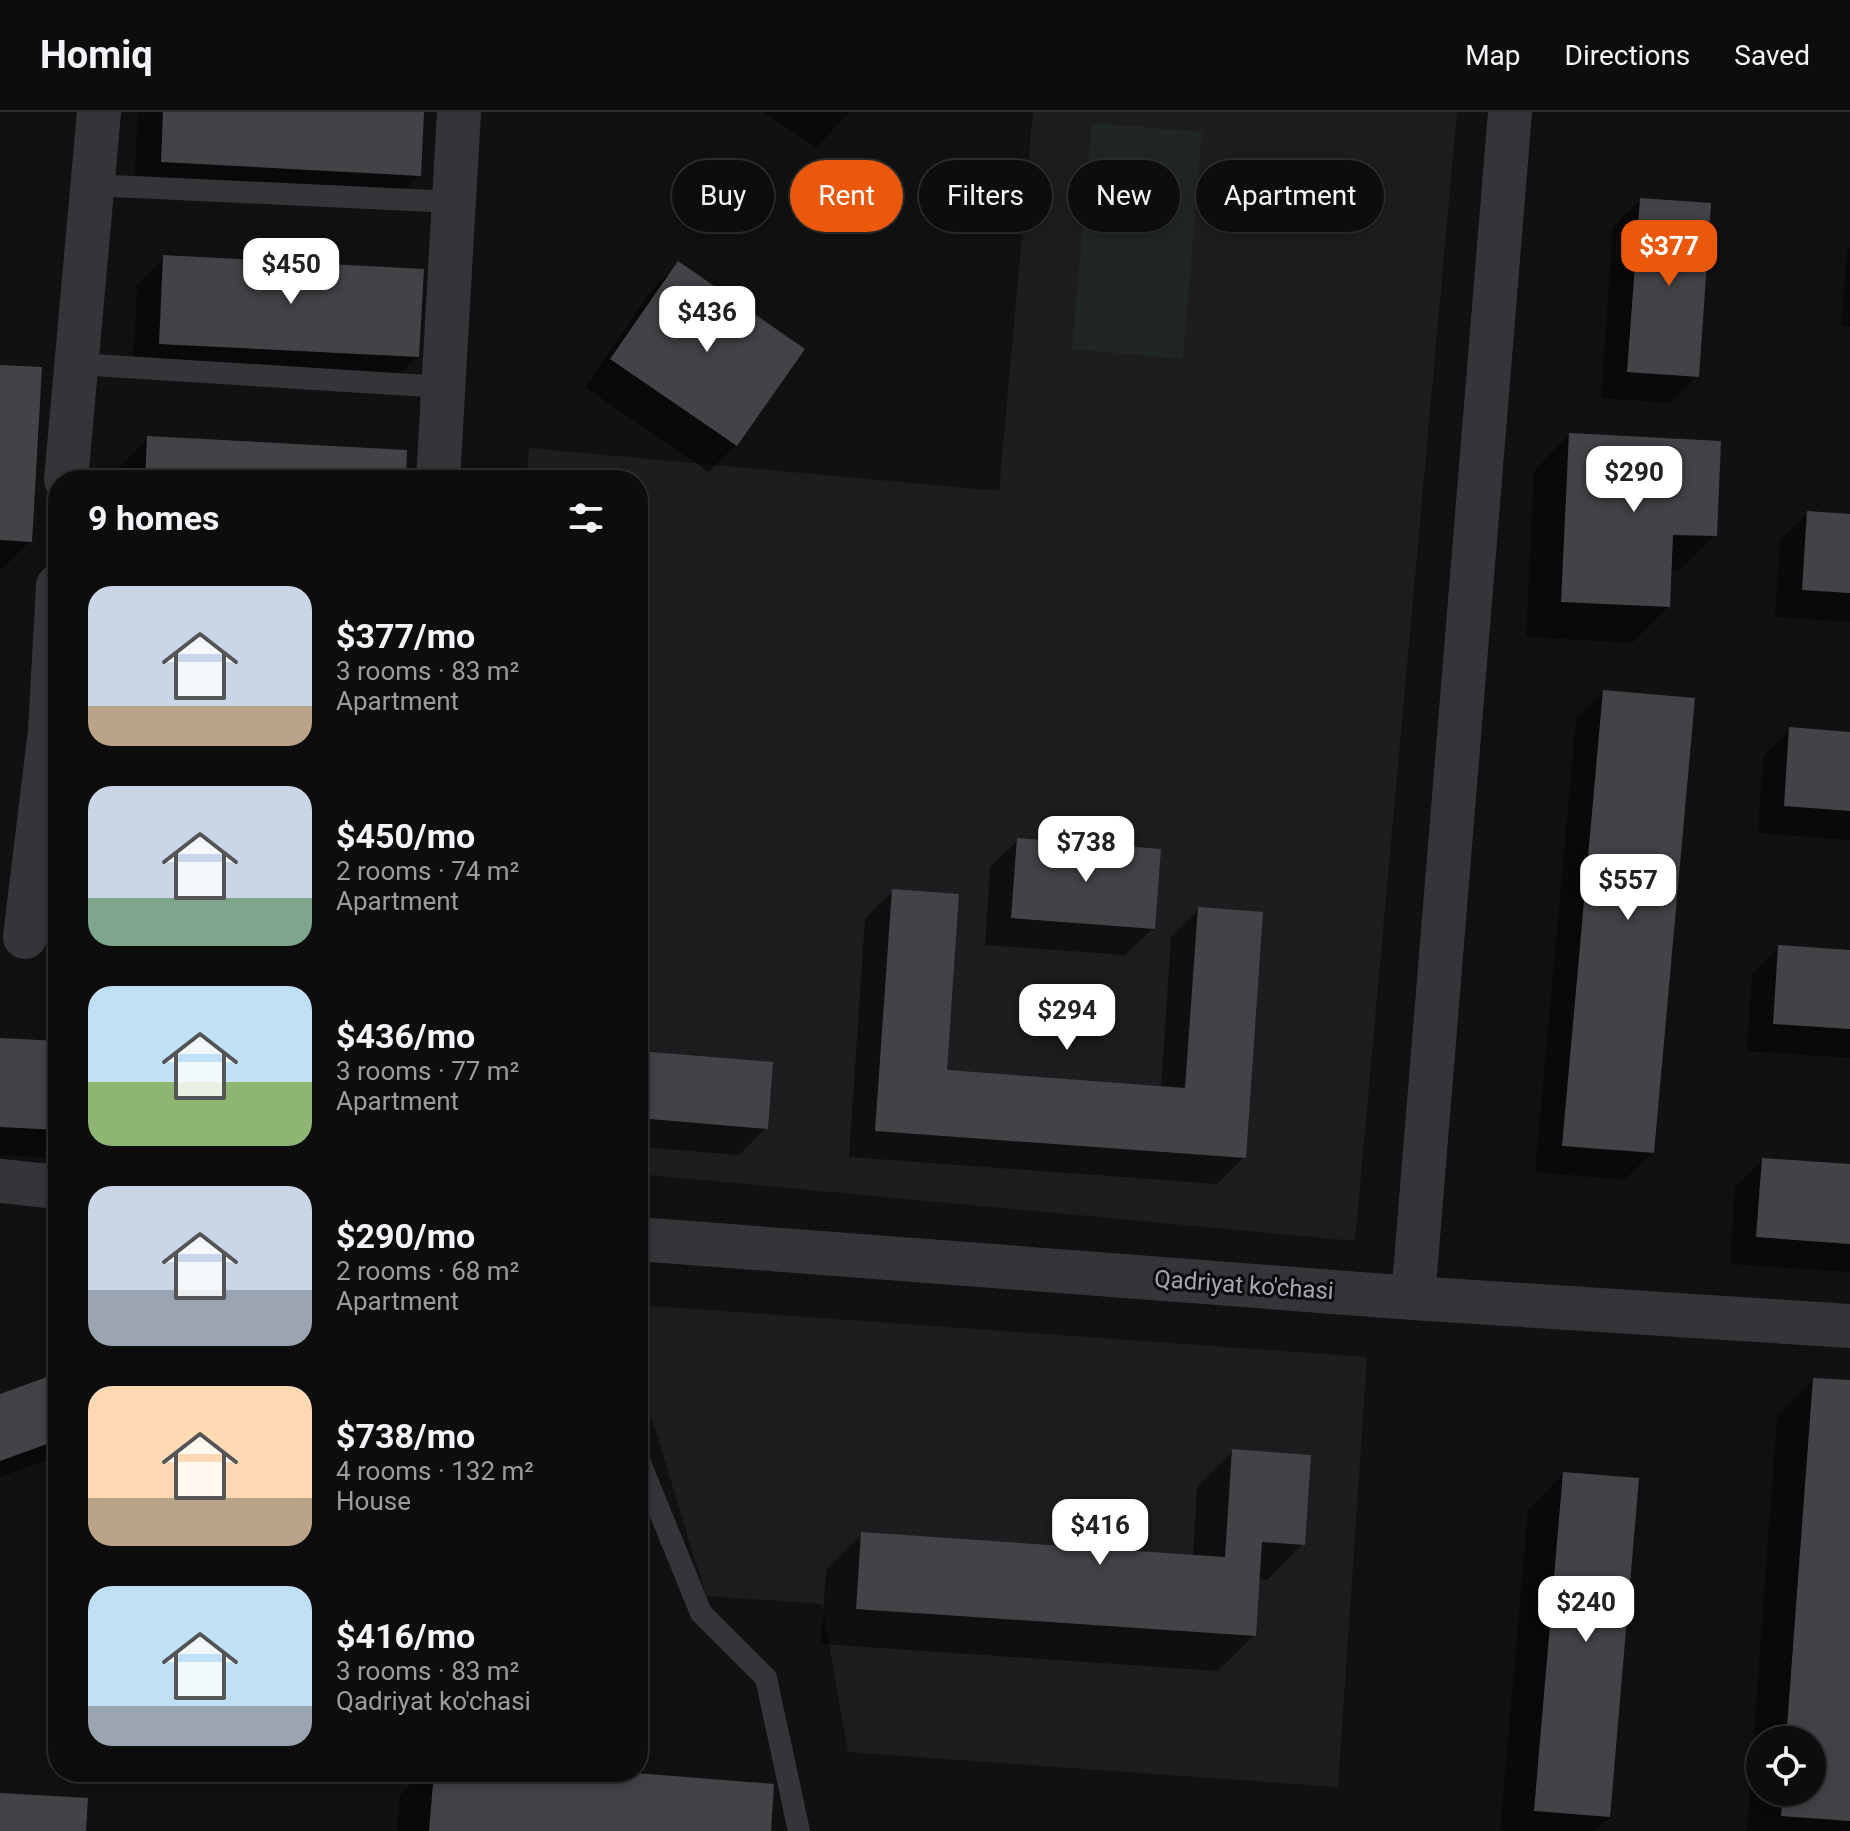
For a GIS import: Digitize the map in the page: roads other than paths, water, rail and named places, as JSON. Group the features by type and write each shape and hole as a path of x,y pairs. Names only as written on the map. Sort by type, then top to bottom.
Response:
{"street":[{"path":"67,470 99,112"},
{"path":"439,470 459,112"},
{"path":"1413,1298 1510,112"},
{"path":"28,938 48,779"},
{"path":"0,1181 48,1186"},
{"name":"Qadriyat ko'chasi","path":"648,1240 1413,1298 1850,1326"}],"lane":[{"path":"92,185 454,202"},
{"path":"77,364 443,387"},
{"path":"648,1483 701,1613 766,1678 799,1831"}]}
